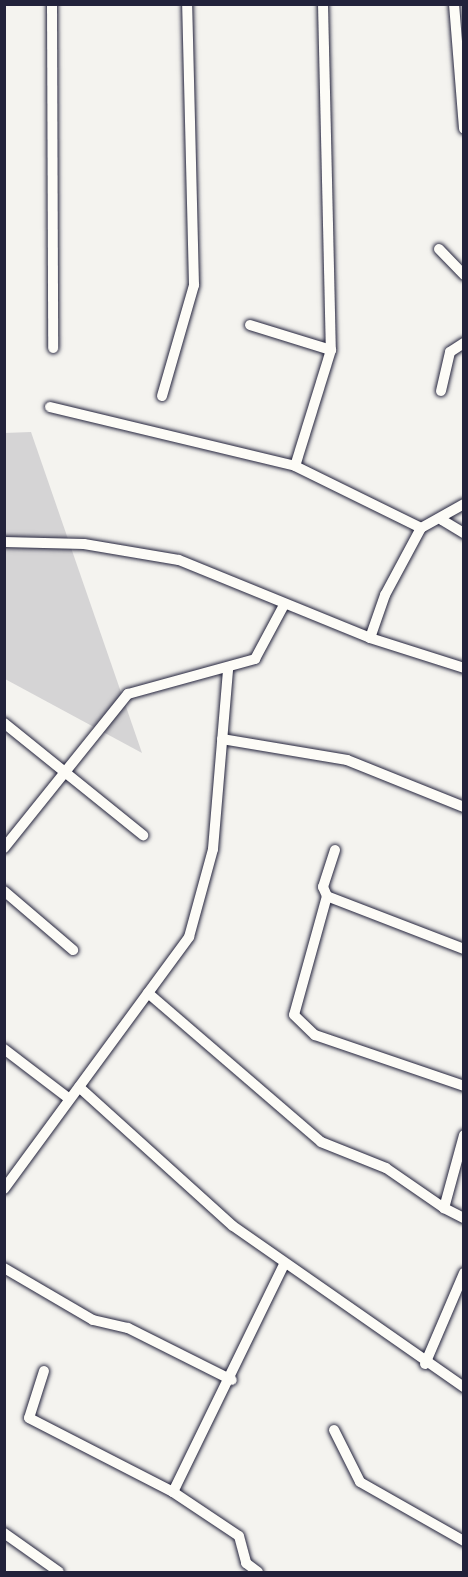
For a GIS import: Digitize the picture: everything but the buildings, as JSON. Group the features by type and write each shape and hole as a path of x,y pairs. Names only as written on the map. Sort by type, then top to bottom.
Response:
{"street":[{"path":"52,4 53,348"},
{"path":"162,396 194,285 186,4"},
{"path":"295,466 331,350 323,4"},
{"path":"454,4 464,129"},
{"path":"439,249 464,274"},
{"path":"250,325 331,350"},
{"path":"441,391 450,352 464,343"},
{"path":"50,408 295,466 421,528"},
{"path":"370,638 385,595 421,528 442,520 464,504"},
{"path":"442,520 464,533"},
{"path":"4,542 84,544 179,560 284,605 370,638 464,668"},
{"path":"4,848 64,768 135,689 228,669 260,653 284,605"},
{"path":"4,1189 67,1097 79,1087 189,937 213,849 228,669"},
{"path":"4,723 64,768 143,835"},
{"path":"222,739 346,760 464,807"},
{"path":"335,850 323,887 327,896 294,1015 300,1026 464,1086"},
{"path":"4,891 73,950"},
{"path":"327,896 464,949"},
{"path":"148,993 321,1142 386,1168 444,1208 464,1218"},
{"path":"4,1049 67,1097"},
{"path":"79,1087 284,1264 358,1311 425,1364 464,1387"},
{"path":"444,1208 464,1135"},
{"path":"173,1492 232,1380 284,1264"},
{"path":"4,1268 93,1320 128,1328 232,1380"},
{"path":"425,1364 464,1273"},
{"path":"44,1371 29,1418 173,1492 239,1536 246,1563 258,1572"},
{"path":"334,1430 360,1482 464,1541"},
{"path":"4,1533 59,1572"}],"shaded area":[{"path":"31,432 142,753 5,679 4,433"}]}
